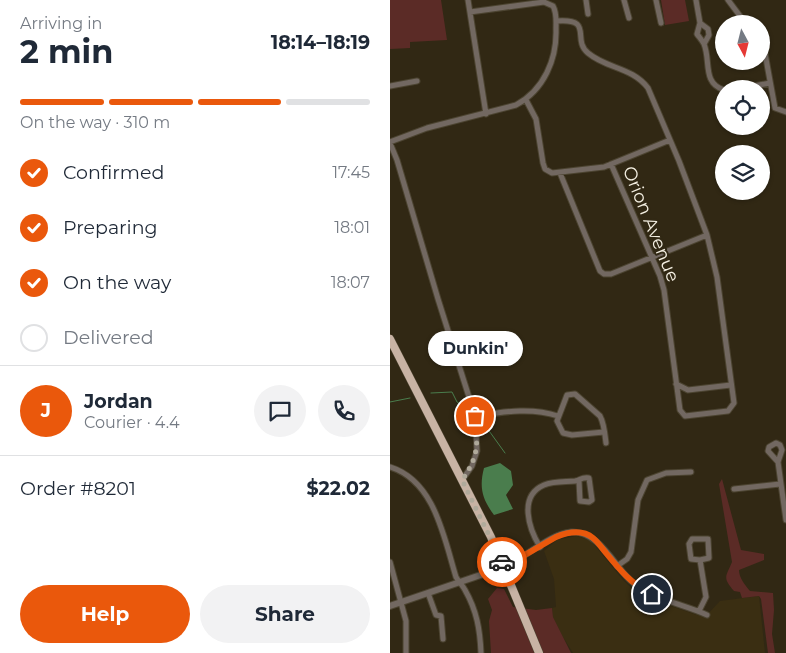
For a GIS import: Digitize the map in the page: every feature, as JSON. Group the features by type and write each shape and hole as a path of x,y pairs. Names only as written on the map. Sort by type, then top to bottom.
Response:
{"highway":[{"path":"390,339 504,567 539,653"}],"street":[{"path":"468,0 486,114"},
{"path":"586,0 588,14"},
{"path":"624,0 629,18"},
{"path":"656,0 661,23"},
{"path":"696,0 700,23 697,34 704,44 709,78 715,85"},
{"path":"728,0 739,15"},
{"path":"462,480 472,466 477,451 475,416 390,142 427,128 486,114 526,100 551,66 555,51 556,21 553,6 544,2 470,12"},
{"path":"556,21 574,21 579,25 582,32 582,44 589,54 640,78 648,88 707,235 717,277 731,385 688,390 676,384"},
{"path":"700,23 708,29 709,35 704,44"},
{"path":"390,86 417,81"},
{"path":"770,83 775,108 786,112"},
{"path":"526,100 536,119 545,170 552,173 594,169 670,140"},
{"name":"Orion Avenue","path":"611,164 664,290 680,410 685,416 728,411 734,404 731,385"},
{"path":"560,173 600,271 604,274 612,274 707,235"},
{"path":"604,432 566,435 558,425 558,416 567,395 575,394 602,418 606,443"},
{"path":"475,416 532,410 558,416"},
{"path":"778,462 786,520"},
{"path":"390,467 404,473 426,494 459,583 464,588 476,614 479,625 481,653"},
{"path":"617,566 631,552 638,500 647,480 666,473 691,472"},
{"path":"540,547 529,526 527,516 531,497 535,491 546,484 579,481 581,478 589,478 591,481 592,500 589,502 580,501 579,481"},
{"path":"734,489 780,484"},
{"path":"390,606 504,567 565,533 580,532 594,538 617,566 643,590 707,615"},
{"path":"692,539 709,540 710,556 700,560 692,560 690,557 689,544 692,539"},
{"path":"700,560 706,597 700,612"},
{"path":"390,562 406,622 406,653"},
{"path":"428,593 433,612 440,616 443,640"}],"shaded area":[{"path":"390,0 441,0 447,40 410,42 410,48 390,49"},
{"path":"661,0 685,0 689,21 665,25"},
{"path":"500,463 511,471 513,485 506,495 513,509 494,515 484,498 482,481 484,468"},
{"path":"722,479 741,550 764,554 764,560 739,570 739,573 750,591 773,593 772,634 775,653 768,653 761,599 759,596 742,598 740,592 734,591 726,577 732,562 719,484"},
{"path":"577,536 591,541 623,580 639,595 694,614 705,617 720,601 759,596 765,653 573,653 553,617 552,608 556,607 554,579 544,551 557,540"},
{"path":"497,588 504,589 513,607 536,610 552,608 553,617 571,653 491,653 489,621 492,610 488,599"}],"waterway":[{"path":"431,393 452,392 457,402 467,408"},
{"path":"390,402 410,398"},
{"path":"487,428 505,453"}],"way so far":[{"path":"475,416 477,451 472,466 462,480 502,562"}],"place":[{"name":"Dunkin'","path":"475,416"}],"route":[{"path":"502,562 504,567 556,537 565,533 580,532 594,538 631,581 652,594"}]}
